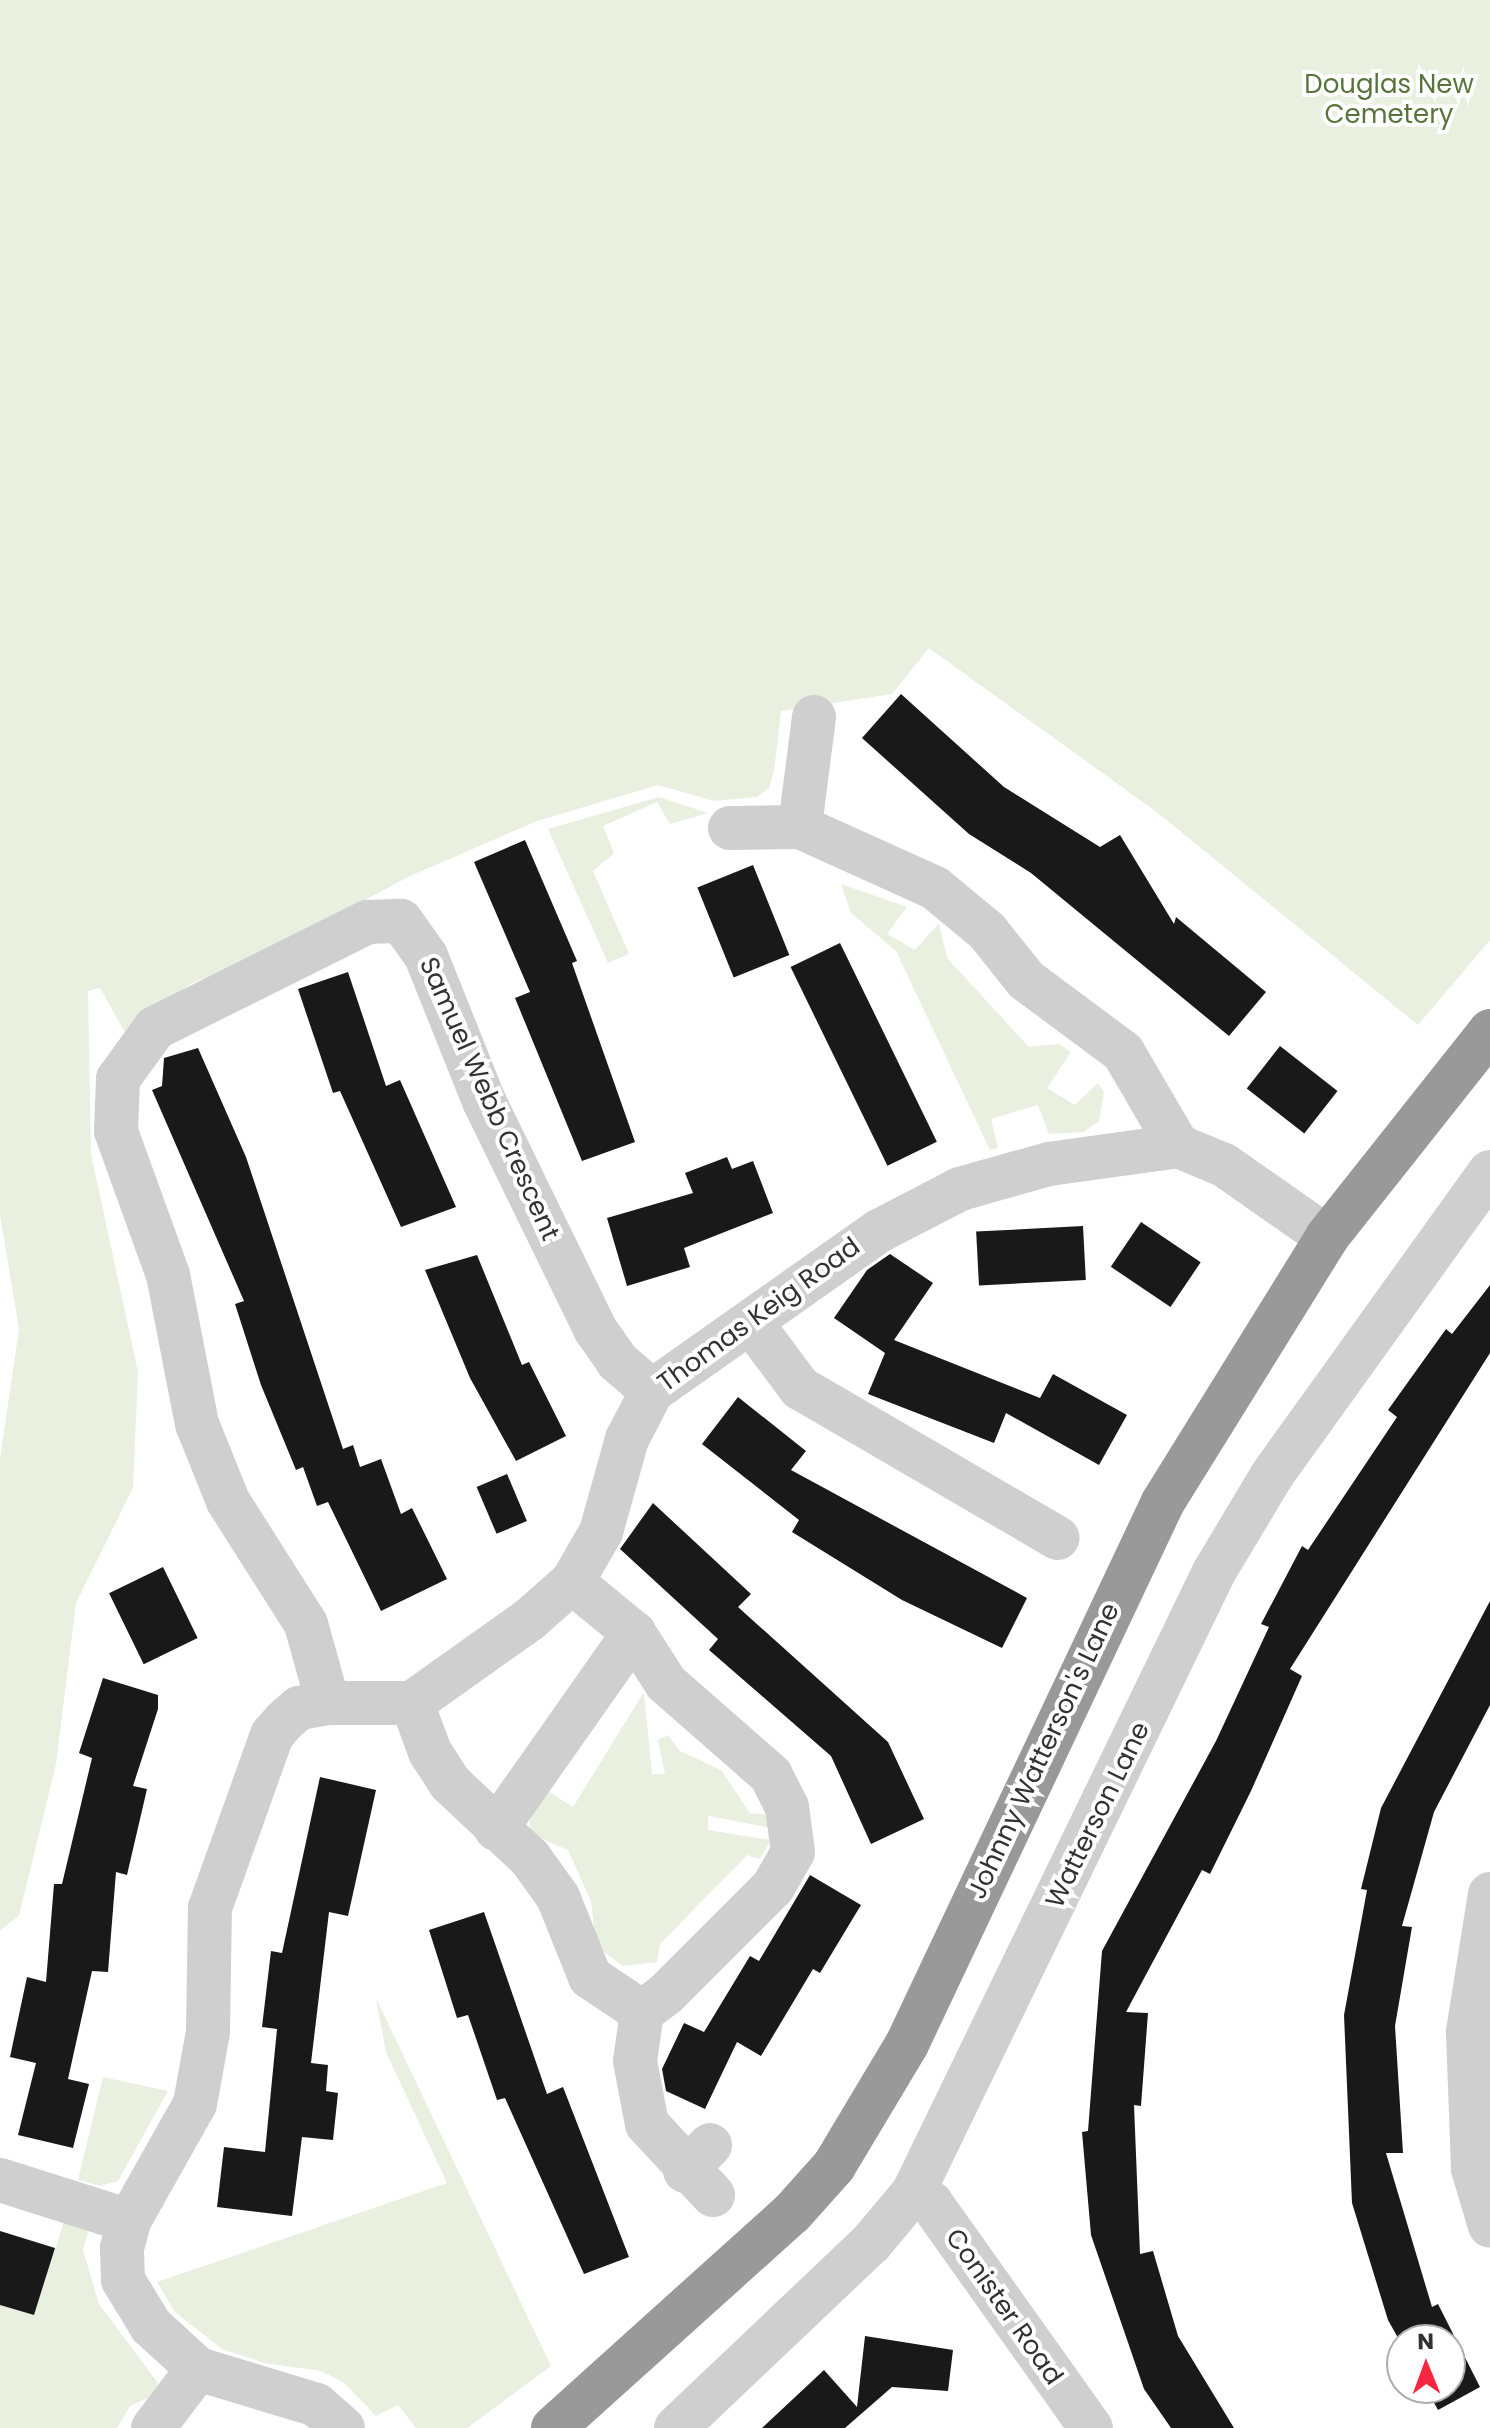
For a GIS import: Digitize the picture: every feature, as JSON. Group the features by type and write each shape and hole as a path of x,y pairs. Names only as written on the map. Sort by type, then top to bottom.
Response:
{"highway":[{"name":"Johnny Watterson's Lane","path":"553,2428 792,2213 834,2166 907,2044 1163,1502 1327,1237 1490,1031"}],"street":[{"path":"800,827 814,717"},
{"path":"730,828 800,827 935,888 987,931 1026,980 1123,1052 1178,1146 1224,1165 1327,1237"},
{"name":"Samuel Webb Crescent","path":"328,1703 306,1624 228,1501 197,1424 168,1275 116,1131 118,1079 135,1047 155,1028 368,922 401,921 426,956 484,1101 595,1329 617,1361 652,1391"},
{"name":"Thomas Keig Road","path":"412,1703 451,1680 572,1582 601,1532 627,1439 652,1391 753,1325 804,1280 879,1231 960,1189 1049,1164 1178,1146"},
{"name":"Watterson Lane","path":"676,2428 871,2243 913,2193 1214,1572 1307,1424 1490,1172"},
{"path":"753,1325 800,1388 1014,1498 1058,1538"},
{"path":"572,1582 634,1633 666,1683 771,1775 787,1807 793,1852 773,1887 642,2012 635,2061 647,2124 703,2170"},
{"path":"496,1829 634,1633"},
{"path":"343,2428 317,2405 198,2369 134,2304 123,2280 122,2248 129,2221 195,2104 208,2032 210,1908 272,1735 299,1708 328,1703 412,1703 430,1752 450,1783 530,1858 558,1897 590,1977 642,2012"},
{"path":"1490,1894 1468,2032 1473,2169 1490,2226"},
{"path":"0,2180 129,2221"},
{"name":"Conister Road","path":"913,2193 931,2203 1091,2428"},
{"path":"153,2428 198,2369"}],"green space":[{"name":"Douglas New Cemetery","path":"0,0 1490,0 1490,940 1418,1025 1158,813 929,648 892,694 781,711 774,771 769,788 757,797 714,801 658,785 537,821 410,876 250,961 190,984 126,1034 100,988 88,991 91,1154 138,1372 133,1488 76,1603 56,1764 19,1916 0,1930 0,1459 19,1329 0,1215"},
{"path":"659,797 708,813 670,824 657,802 603,826 614,853 593,871 629,954 608,963 548,829"},
{"path":"841,884 907,907 887,934 915,950 939,923 947,958 1029,1047 1059,1044 1071,1052 1047,1088 1075,1105 1098,1083 1104,1092 1099,1121 1084,1132 1049,1134 1038,1105 991,1119 998,1148 990,1150 896,951 851,913"},
{"path":"644,1692 652,1774 665,1774 658,1740 668,1735 680,1751 721,1770 750,1813 770,1815 772,1828 708,1816 708,1830 771,1840 760,1859 747,1855 660,1944 657,1962 623,1966 596,1946 591,1901 568,1850 533,1835 529,1823 543,1788 573,1807"},
{"path":"376,1998 551,2366 467,2428 416,2428 398,2405 376,2416 343,2382 321,2371 265,2363 222,2349 175,2312 157,2282 447,2183 386,2052"},
{"path":"103,2077 168,2091 118,2181 101,2186 78,2180"},
{"path":"66,2215 89,2229 83,2250 99,2304 158,2383 155,2395 130,2406 117,2428 0,2428 0,2305 34,2315"}],"building":[{"path":"901,694 1004,787 1100,847 1120,835 1174,924 1176,917 1266,992 1229,1036 1031,873 969,834 862,738"},
{"path":"525,840 577,961 572,963 635,1142 582,1161 515,998 530,992 474,862"},
{"path":"753,865 789,955 734,977 697,887"},
{"path":"840,943 937,1142 887,1166 791,967"},
{"path":"348,972 386,1086 400,1080 456,1207 401,1227 340,1091 333,1093 298,989"},
{"path":"1280,1046 1338,1091 1304,1133 1247,1089"},
{"path":"198,1048 246,1157 343,1449 353,1445 360,1467 381,1459 401,1514 412,1508 447,1579 381,1611 328,1502 317,1506 303,1467 296,1470 261,1385 235,1304 244,1301 152,1090 162,1086 164,1058"},
{"path":"727,1157 732,1169 753,1161 773,1213 684,1248 690,1267 627,1286 607,1218 693,1193 685,1173"},
{"path":"1141,1222 1201,1262 1170,1307 1111,1267"},
{"path":"1083,1226 1086,1280 979,1286 976,1232"},
{"path":"890,1254 933,1283 894,1340 1040,1398 1053,1374 1127,1415 1099,1465 1006,1413 994,1443 868,1394 885,1353 834,1318 867,1270"},
{"path":"477,1255 522,1365 529,1362 566,1436 516,1461 470,1378 425,1270"},
{"path":"1490,1285 1490,1353 1290,1669 1302,1676 1251,1791 1210,1874 1202,1870 1126,2012 1148,2013 1141,2106 1134,2105 1140,2254 1153,2251 1178,2336 1234,2428 1171,2428 1144,2389 1091,2235 1082,2132 1088,2131 1102,1951 1216,1741 1269,1627 1261,1624 1302,1546 1308,1550 1397,1417 1388,1410 1446,1329 1452,1334"},
{"path":"738,1397 806,1451 791,1470 1027,1598 1002,1648 902,1600 792,1532 799,1520 702,1444"},
{"path":"507,1474 527,1521 497,1534 477,1487"},
{"path":"653,1503 751,1594 738,1607 888,1742 924,1819 871,1844 831,1756 709,1650 718,1639 620,1549"},
{"path":"163,1567 198,1638 144,1664 109,1593"},
{"path":"1490,1601 1490,1705 1434,1812 1402,1926 1412,1927 1395,2026 1403,2153 1386,2153 1432,2307 1438,2304 1448,2324 1390,2324 1352,2203 1344,2015 1367,1890 1361,1889 1381,1808"},
{"path":"103,1678 158,1695 158,1709 133,1786 147,1789 127,1875 116,1872 108,1972 92,1971 68,2079 89,2084 73,2148 18,2135 36,2063 10,2057 27,1977 46,1982 54,1884 62,1884 92,1758 79,1753"},
{"path":"320,1777 376,1790 348,1916 329,1912 311,2063 328,2065 326,2091 338,2093 333,2140 302,2137 292,2216 217,2207 224,2147 265,2152 277,2029 262,2027 271,1951 282,1953"},
{"path":"810,1875 861,1905 820,1973 813,1969 761,2056 737,2042 705,2109 666,2091 662,2069 684,2023 704,2032 750,1956 759,1961"},
{"path":"484,1912 547,2094 563,2087 629,2257 584,2274 505,2098 497,2100 468,2015 457,2018 429,1930"},
{"path":"0,2231 55,2248 34,2315 0,2305"},
{"path":"865,2336 953,2350 948,2391 892,2387 845,2428 762,2428 824,2370 857,2407"},
{"path":"1466,2359 1480,2387 1466,2395"},
{"path":"1435,2404 1449,2404 1438,2410"}]}
